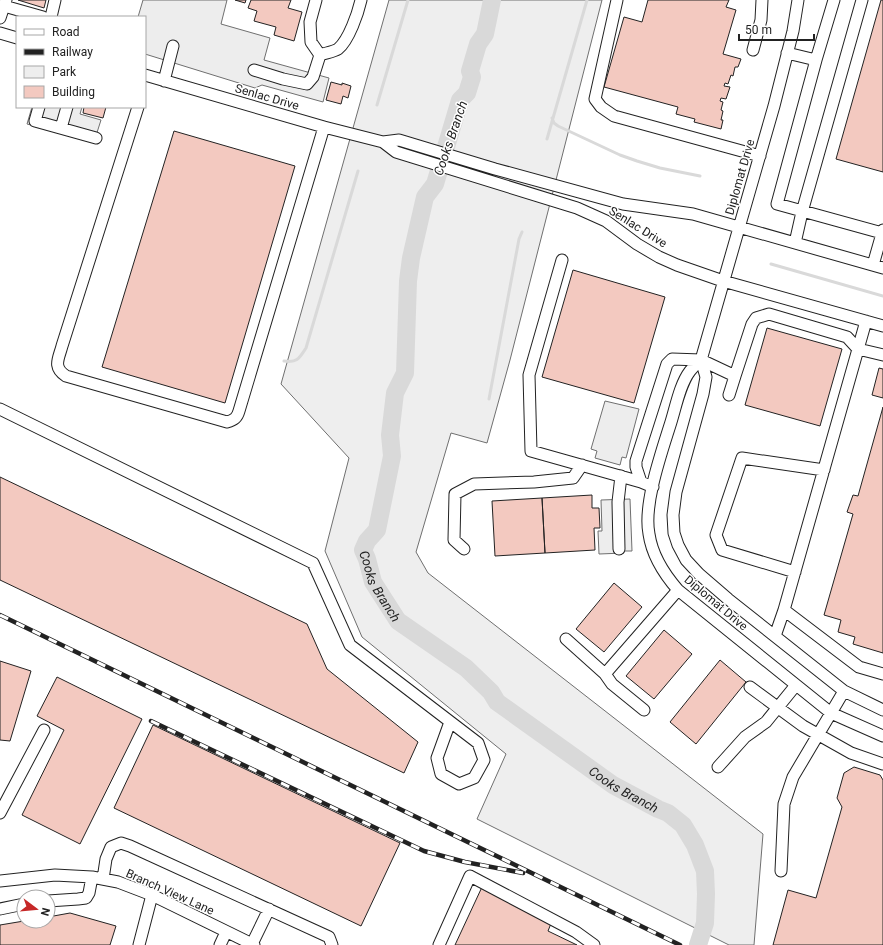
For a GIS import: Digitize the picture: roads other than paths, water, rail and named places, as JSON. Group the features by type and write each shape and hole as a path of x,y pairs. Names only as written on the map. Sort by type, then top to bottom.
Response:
{"street":[{"path":"51,16 55,0"},
{"path":"316,0 310,22 311,42 320,55"},
{"path":"320,55 336,50 344,43 361,0"},
{"path":"617,0 595,98 601,107 614,116 760,156"},
{"path":"753,50 761,20 762,0"},
{"name":"Diplomat Drive","path":"798,0 793,31 760,156 701,360 690,371 680,393 653,487 649,506 648,532 652,547 669,580 678,590 831,713 883,736"},
{"path":"834,0 777,204 802,212 882,231 878,267"},
{"path":"795,243 802,212 862,0"},
{"path":"0,18 5,3 40,16"},
{"path":"0,33 16,38"},
{"path":"164,81 173,46"},
{"path":"787,53 816,60"},
{"path":"254,70 283,79 307,84 313,77 320,55"},
{"name":"Senlac Drive","path":"146,79 164,81 324,127 383,142 399,140 495,169 623,204 687,213 878,267"},
{"path":"39,108 35,121 96,138"},
{"path":"61,128 68,108"},
{"path":"138,108 64,338 57,366 59,372 66,376 227,422 232,421 237,417 239,411 324,127"},
{"name":"Senlac Drive","path":"383,142 396,152 577,208 606,221 637,244 659,257 678,265 723,281 883,326"},
{"path":"562,260 528,375 531,451 621,476 653,487"},
{"path":"729,395 752,324 756,318 769,314 847,337 858,349 883,355"},
{"path":"775,636 795,572 866,321"},
{"path":"641,482 636,467 636,461 667,364 672,359 701,360 734,376"},
{"name":"Diplomat Drive","path":"701,360 706,377 703,394 676,492 673,515 674,533 678,546 686,560 699,574 775,636 844,691 883,710"},
{"path":"0,409 313,563 350,645 478,743 484,760 474,778 459,784 441,774 437,758 450,722"},
{"path":"795,572 722,550 716,535 742,458 824,470"},
{"path":"464,549 454,540 455,494 474,484 534,482 573,478 582,465"},
{"path":"619,548 618,502 621,476"},
{"path":"605,674 678,590"},
{"path":"784,610 859,667 883,674"},
{"path":"566,639 605,674 612,684 644,710"},
{"path":"718,767 745,736 766,722 796,685"},
{"path":"750,687 777,708 818,735 851,753 883,764"},
{"path":"781,871 784,804 787,794 793,777 844,691"},
{"path":"0,813 44,730"},
{"path":"56,901 78,900 86,898 111,847 121,843 329,937 332,945"},
{"name":"Branch View Lane","path":"0,881 55,875 97,878 118,882 152,895 253,945"},
{"path":"438,945 470,876 576,932 594,945"},
{"path":"139,945 152,895"},
{"path":"0,909 16,906"},
{"path":"253,945 269,909"},
{"path":"220,945 226,932"}],"waterway":[{"path":"377,105 408,0"},
{"name":"Cooks Branch","path":"492,0 485,34 478,44 470,71 472,77 467,93 460,100 435,184 425,197 411,258 408,281 405,373 395,393 390,435 392,456 377,530 367,541 363,550 373,582 398,621 466,668 491,692 497,702 613,785 668,813 683,825 695,845 705,871 705,923 698,945"},
{"path":"547,139 587,0"},
{"path":"552,118 554,123 558,126 620,155 660,168 700,176"},
{"path":"284,361 295,361 306,348 358,171"},
{"path":"489,399 519,239 522,232"},
{"path":"771,264 883,296"}],"railway":[{"path":"0,615 680,945"},
{"path":"151,721 424,851 465,862 523,873"}]}
